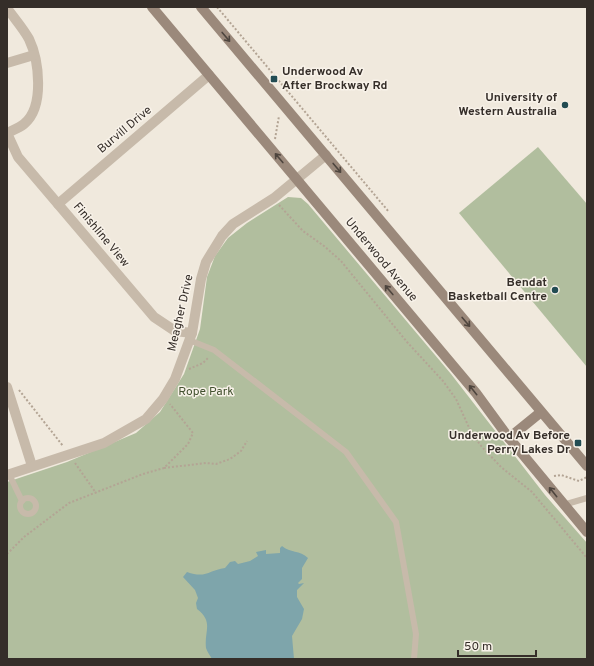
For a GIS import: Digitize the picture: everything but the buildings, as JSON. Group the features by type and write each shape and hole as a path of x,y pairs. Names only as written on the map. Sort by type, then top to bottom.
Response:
{"main road":[{"name":"Underwood Avenue","path":"152,7 476,393 509,438 563,505 587,532"},
{"name":"Underwood Avenue","path":"201,7 587,466"},
{"path":"509,438 541,412"}],"street":[{"path":"7,8 28,38 34,55 38,82 34,107 24,124 7,133"},
{"path":"7,63 34,55"},
{"name":"Burvill Drive","path":"58,204 210,76"},
{"name":"Finishline View","path":"7,133 18,157 154,317 175,331 191,337"},
{"name":"Meagher Drive","path":"8,475 104,443 135,427 146,419 165,396 179,370 191,337 201,279 206,262 213,249 233,224 274,198 326,155"},
{"path":"8,392 32,466"}],"lane":[{"path":"191,337 214,350 346,452 396,522 416,634 414,659"},
{"path":"8,475 22,501"},
{"path":"563,505 587,498"}],"path":[{"path":"217,7 389,212"},
{"path":"273,152 282,103 282,85"},
{"path":"274,198 303,231 324,246 341,262 366,295 447,387 456,399 472,434 482,447 501,467 533,493 587,558"},
{"path":"179,370 185,370 202,363 214,350"},
{"path":"19,390 96,493"},
{"path":"164,468 188,444 193,433 165,396"},
{"path":"7,554 24,537 69,503 143,474 164,468 206,463 216,464 230,459 241,451 248,441"},
{"path":"550,480 555,476 579,481 587,477"},
{"path":"533,493 537,490"}],"green space":[{"name":"Bendat Basketball Centre","path":"538,147 587,204 587,367 459,213"},
{"name":"Rope Park","path":"288,197 301,198 308,204 451,374 545,495 587,543 587,659 7,659 7,482 67,462 136,433 160,412 184,374 200,329 207,277 215,256 228,238 247,223"}],"water":[{"path":"282,546 288,550 305,555 308,558 302,568 302,579 298,583 304,583 297,590 297,597 304,609 302,619 292,636 294,659 212,659 206,648 207,623 205,618 197,609 196,603 198,598 195,590 183,577 187,572 199,575 225,568 230,562 235,561 238,564 250,561 258,556 256,552 266,550 266,554 280,553 280,548"}],"place":[{"name":"Underwood Av After Brockway Rd","path":"274,79"},
{"name":"University of Western Australia","path":"565,105"},
{"name":"Bendat Basketball Centre","path":"555,290"},
{"name":"Underwood Av Before Perry Lakes Dr","path":"578,443"}]}
